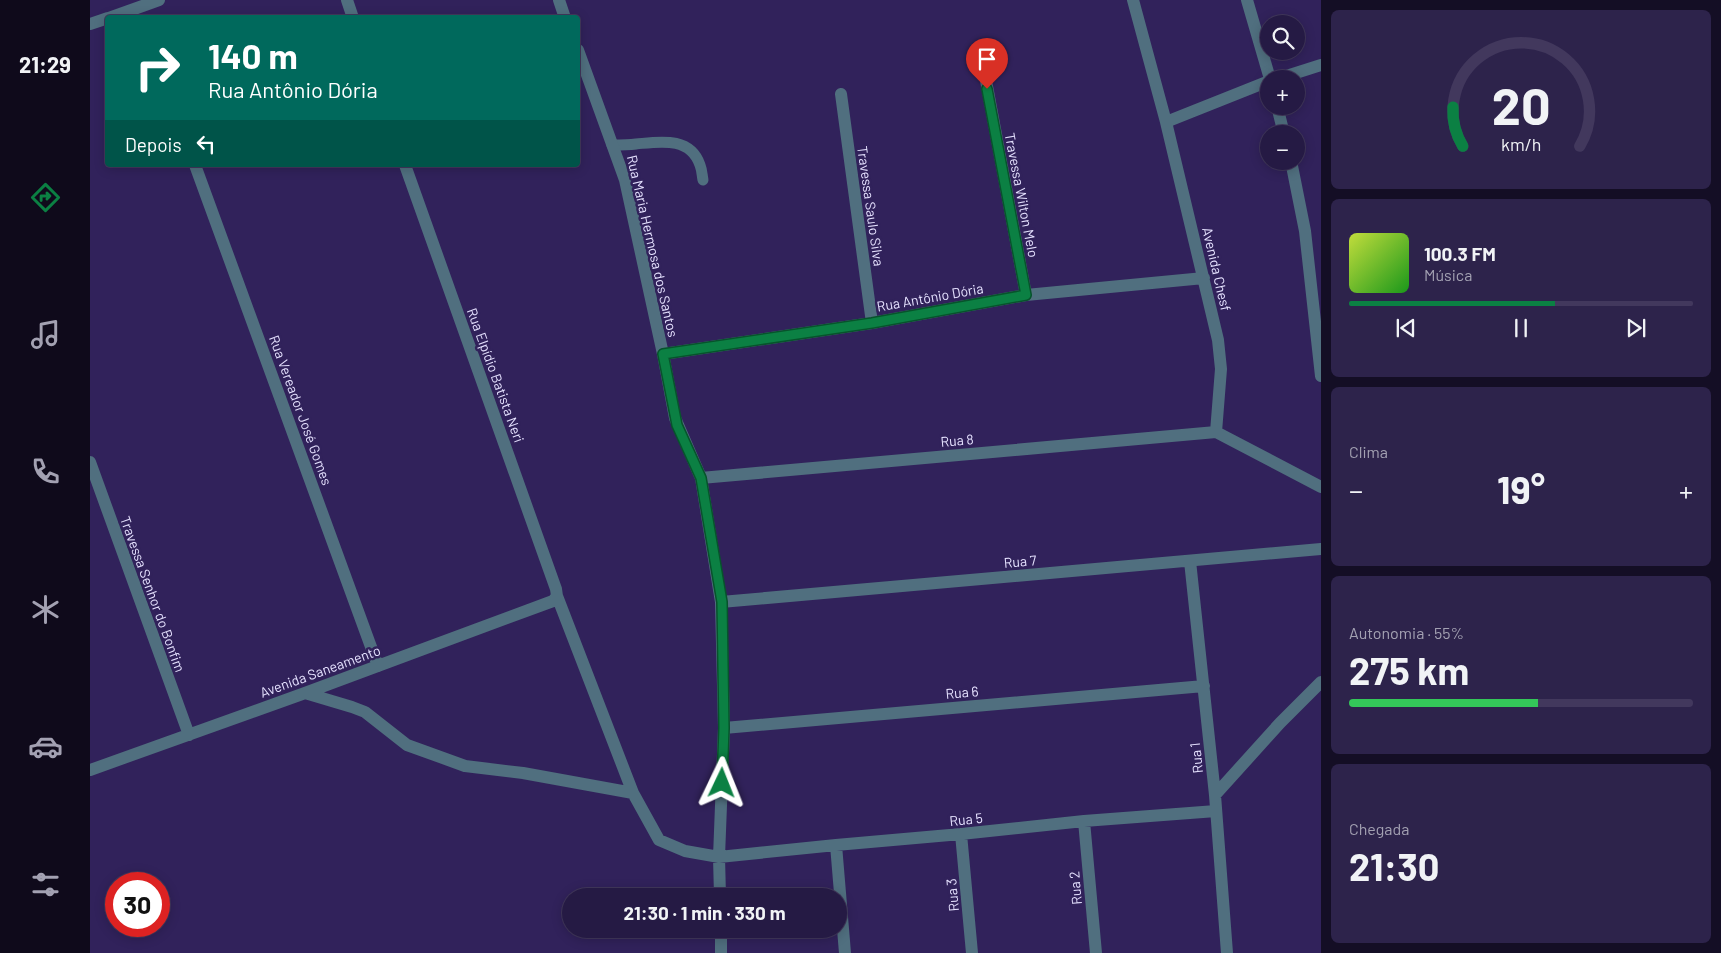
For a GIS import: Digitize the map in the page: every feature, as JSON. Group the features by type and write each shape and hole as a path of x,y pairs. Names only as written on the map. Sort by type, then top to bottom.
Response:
{"street":[{"path":"117,15 159,0"},
{"path":"347,0 352,15"},
{"path":"559,0 564,15"},
{"name":"Avenida Chesf","path":"1133,0 1166,122 1221,357 1216,432"},
{"path":"1247,0 1266,70"},
{"path":"90,24 105,19"},
{"name":"Rua Maria Hermosa dos Santos","path":"580,56 624,180 677,425 701,478 722,602 724,728 719,857 720,888"},
{"path":"1305,71 1321,66"},
{"name":"Travessa Wilton Melo","path":"984,70 1026,295"},
{"path":"1166,122 1260,84"},
{"name":"Travessa Saulo Silva","path":"840,94 872,323"},
{"name":"Rua Vereador José Gomes","path":"196,167 378,666"},
{"name":"Rua Elpídio Batista Neri","path":"407,167 557,596 633,793"},
{"path":"1293,170 1302,208 1321,376"},
{"name":"Rua Antônio Dória","path":"663,354 872,323 1026,295 1204,278"},
{"path":"1216,432 1321,487"},
{"name":"Rua 8","path":"701,478 1216,432"},
{"name":"Travessa Senhor do Bonfim","path":"90,462 189,735"},
{"name":"Rua 7","path":"722,602 1321,549"},
{"name":"Rua 1","path":"1190,561 1215,795 1227,953"},
{"name":"Avenida Saneamento","path":"90,770 553,601 557,596"},
{"path":"1215,795 1280,723 1321,682"},
{"name":"Rua 6","path":"724,728 1204,686"},
{"path":"305,693 365,712 407,745 465,766 523,773 633,793"},
{"name":"Rua 5","path":"633,793 659,840 685,851 719,857 1084,821 1216,811"},
{"name":"Rua 2","path":"1084,821 1096,953"},
{"name":"Rua 3","path":"962,834 972,953"},
{"path":"836,845 846,953"},
{"path":"721,938 721,953"}],"lane":[{"path":"612,145 663,141 682,145 693,153 700,164 703,180"}],"route":[{"path":"722,783 724,728 722,602 701,478 677,425 672,409 663,354 872,323 1026,295 987,89"}]}
